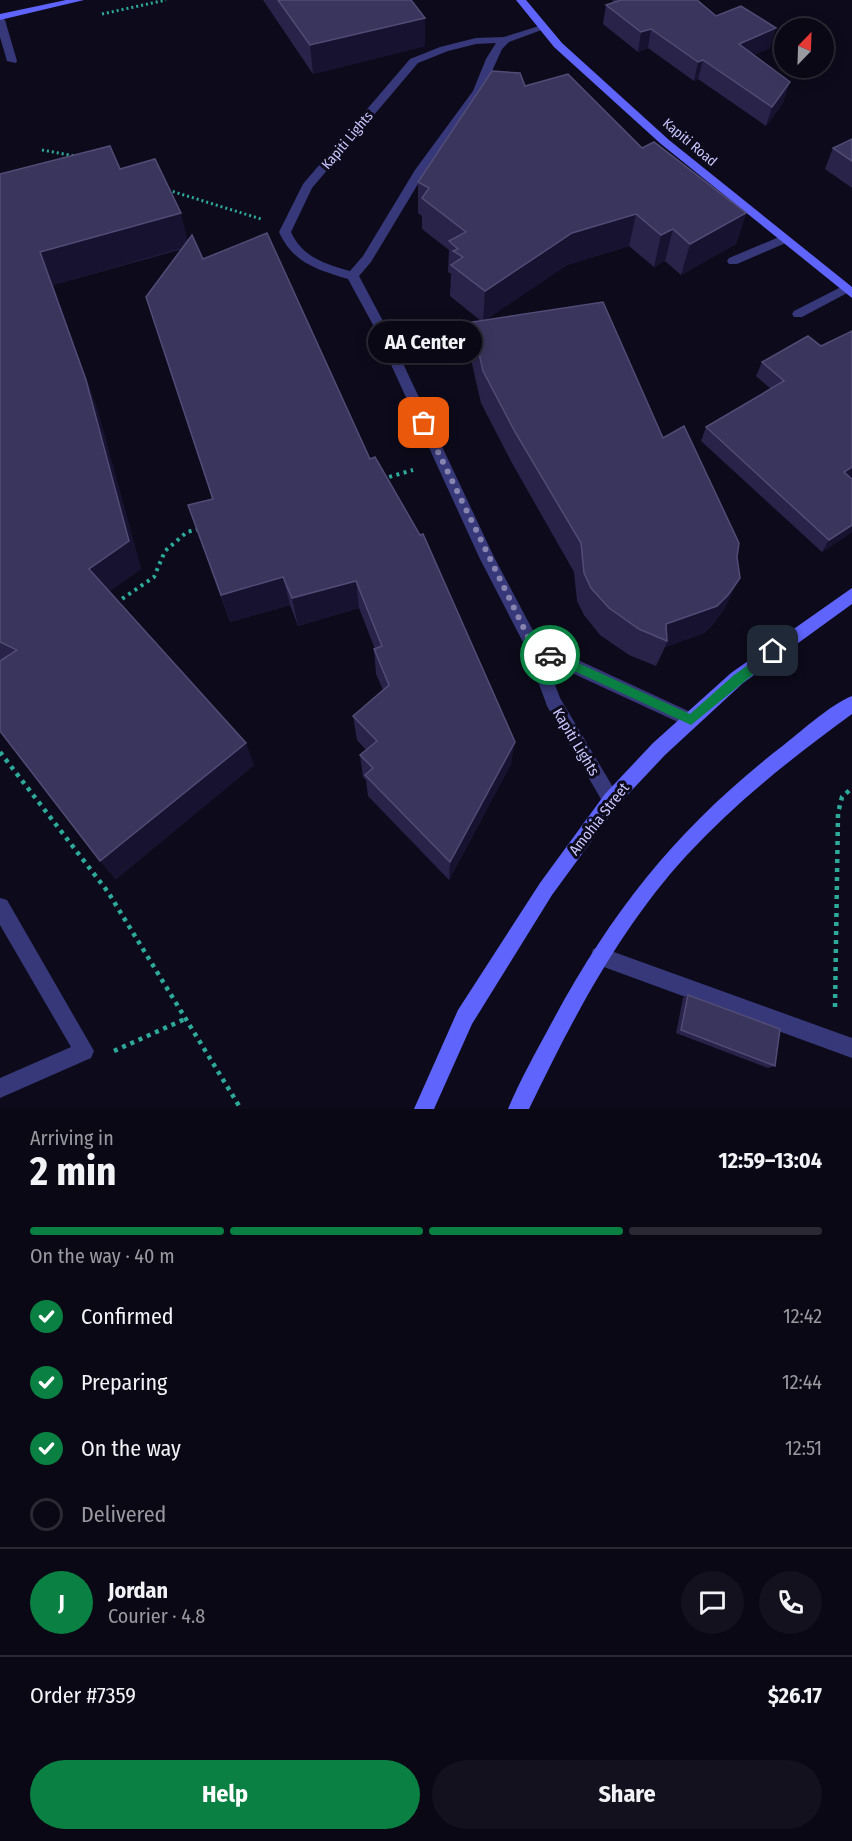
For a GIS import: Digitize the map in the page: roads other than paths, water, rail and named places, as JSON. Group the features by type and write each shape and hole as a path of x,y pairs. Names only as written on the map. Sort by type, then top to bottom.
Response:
{"main road":[{"path":"0,19 79,0"},
{"name":"Kapiti Road","path":"521,0 542,28 660,145 849,291"},
{"name":"Amohia Street","path":"424,1109 465,1017 546,889 611,800 691,720 737,678 852,595"},
{"path":"518,1109 600,956 658,875 684,845 792,748 852,704"}],"lane":[{"path":"0,19 12,61"},
{"name":"Kapiti Lights","path":"542,28 505,40 476,41 444,49 414,61 307,187 285,232 296,253 317,265 352,276 378,323 442,462 533,647 553,701 611,800"},
{"path":"352,276 367,259 418,173 478,91 485,80 490,58 505,40"},
{"path":"733,261 784,239"},
{"path":"798,314 849,291"},
{"path":"533,647 691,720"},
{"path":"0,907 84,1051 0,1088"},
{"path":"600,956 843,1046"}],"place":[{"name":"AA Center","path":"424,423"}]}
